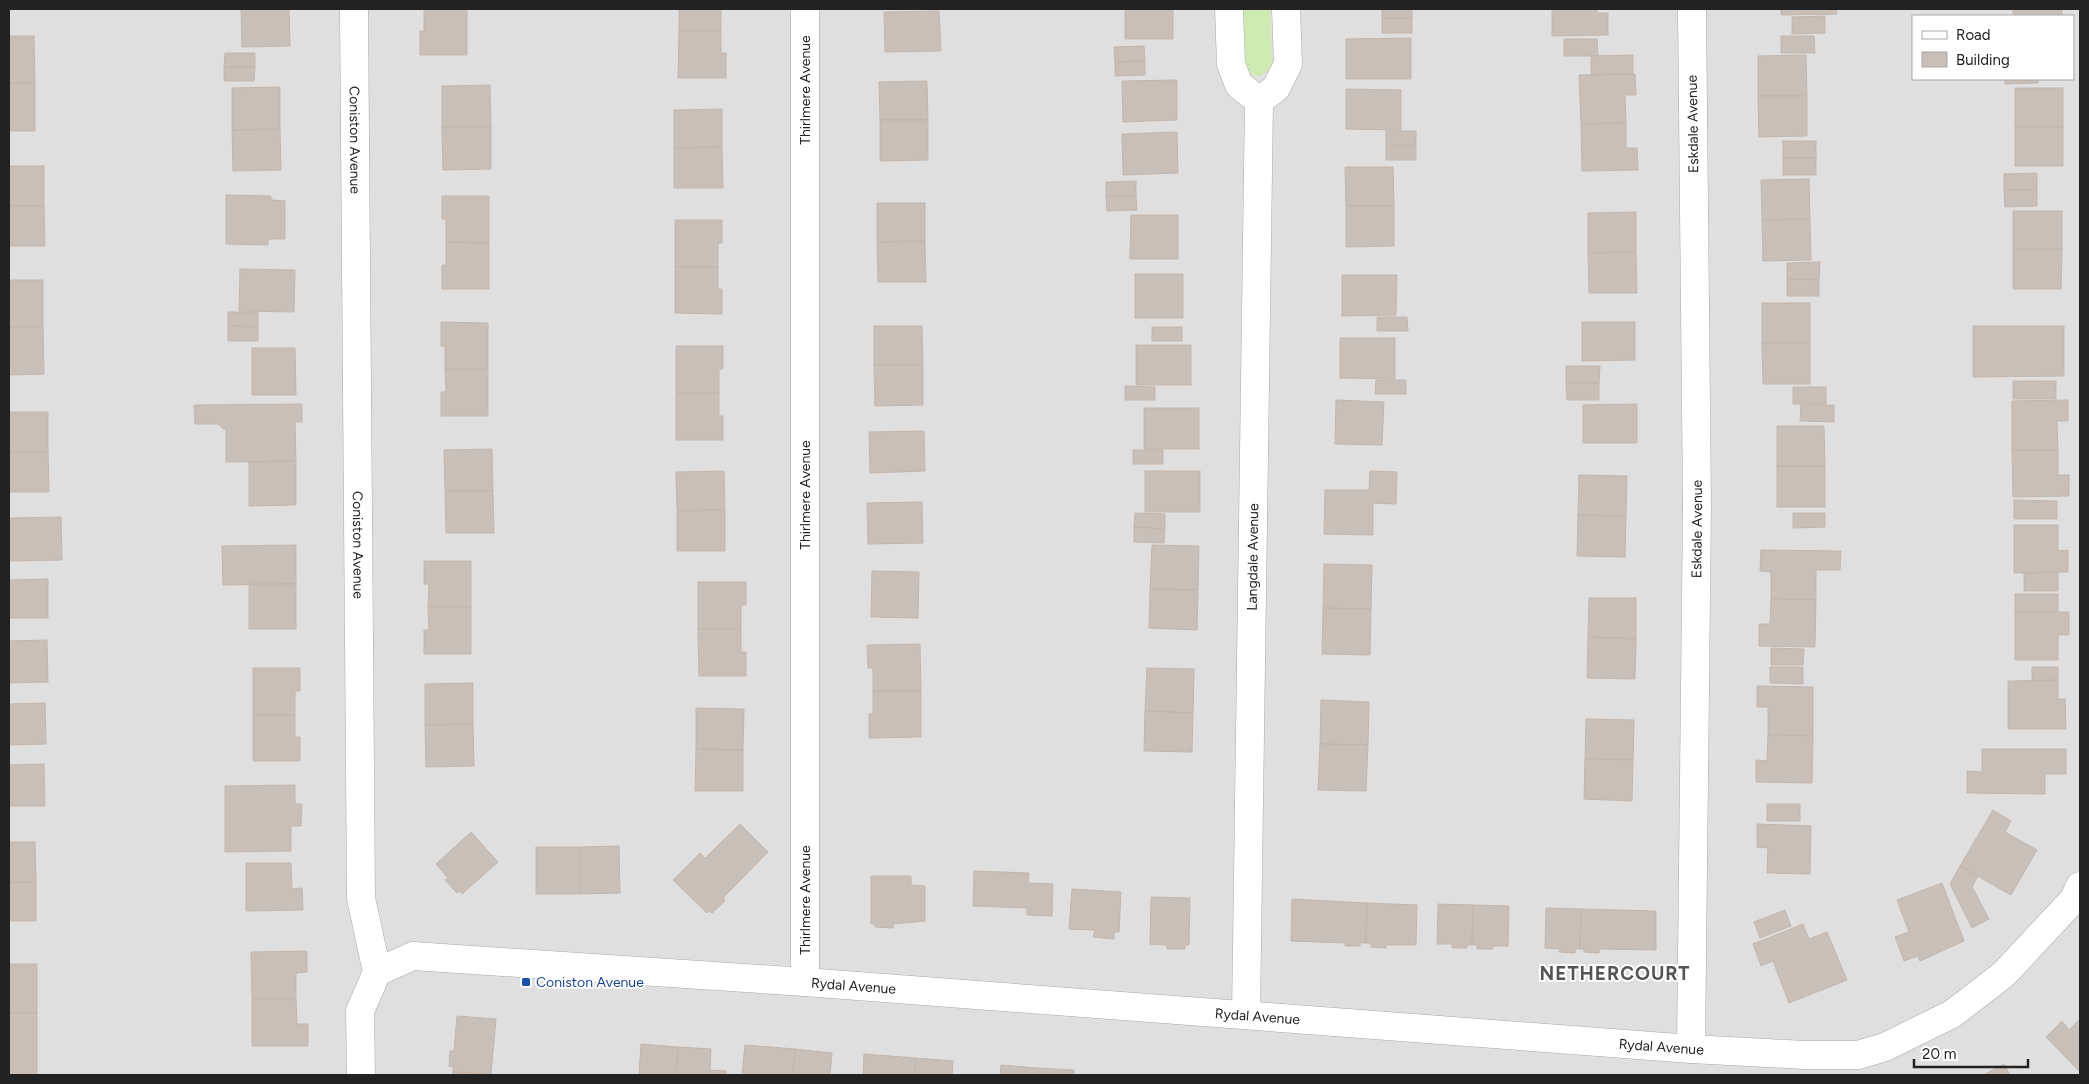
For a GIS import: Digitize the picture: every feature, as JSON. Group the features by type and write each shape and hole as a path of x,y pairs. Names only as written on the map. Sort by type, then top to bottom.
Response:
{"street":[{"name":"Coniston Avenue","path":"354,9 361,898 377,972"},
{"name":"Thirlmere Avenue","path":"805,9 805,982"},
{"path":"1229,9 1231,64 1239,85 1259,101 1276,88 1288,64 1286,9"},
{"name":"Eskdale Avenue","path":"1691,1049 1697,506 1692,9"},
{"name":"Langdale Avenue","path":"1246,1015 1259,101"},
{"name":"Rydal Avenue","path":"377,972 413,956 805,982 1691,1049 1805,1055 1858,1055 1885,1047 1952,1014 2004,974 2074,898 2080,886"},
{"path":"361,1075 360,1011 377,972"}],"shaded area":[{"path":"9,9 2080,9 2080,1075 9,1075"}],"green space":[{"path":"1243,9 1270,9 1272,65 1264,74 1259,76 1250,74 1245,67"}],"building":[{"path":"241,9 289,9 290,46 242,47"},
{"path":"424,9 467,9 467,55 420,55 420,31 424,31"},
{"path":"679,9 721,9 721,31 679,31"},
{"path":"1125,9 1173,9 1173,39 1125,39"},
{"path":"1382,9 1412,9 1412,18 1382,18"},
{"path":"1552,9 1597,9 1597,13 1608,13 1608,35 1552,36"},
{"path":"1781,9 1836,9 1837,14 1781,15"},
{"path":"2013,9 2062,9 2062,15 2013,15"},
{"path":"939,11 941,51 885,52 884,12"},
{"path":"1825,16 1825,33 1792,34 1792,17"},
{"path":"1382,18 1412,18 1412,33 1382,33"},
{"path":"679,31 721,31 721,53 726,53 726,78 678,78"},
{"path":"9,36 34,36 35,83 9,83"},
{"path":"1781,36 1814,36 1815,53 1781,53"},
{"path":"1411,38 1411,79 1346,79 1346,39"},
{"path":"1564,39 1597,39 1598,56 1564,56"},
{"path":"1144,46 1145,61 1115,62 1114,47"},
{"path":"225,53 255,53 255,67 224,67"},
{"path":"1633,55 1633,74 1591,75 1591,56"},
{"path":"1806,55 1807,96 1758,96 1758,56"},
{"path":"1145,61 1145,75 1115,76 1115,62"},
{"path":"224,67 255,67 254,81 224,81"},
{"path":"1635,74 1636,95 1625,95 1626,123 1581,124 1579,75"},
{"path":"1177,80 1177,120 1123,122 1122,81"},
{"path":"2005,80 2038,80 2038,83 2005,84"},
{"path":"927,81 928,120 880,120 879,82"},
{"path":"9,83 35,83 35,131 9,131"},
{"path":"490,85 491,127 442,127 442,86"},
{"path":"280,87 280,129 232,130 232,88"},
{"path":"2015,88 2063,88 2063,127 2015,127"},
{"path":"1346,89 1401,90 1401,130 1346,129"},
{"path":"1758,96 1807,96 1807,136 1759,137"},
{"path":"722,109 722,147 674,148 674,110"},
{"path":"880,120 928,120 928,160 880,161"},
{"path":"1626,123 1626,148 1637,148 1638,170 1582,171 1581,124"},
{"path":"442,127 491,127 491,169 443,170"},
{"path":"2015,127 2063,127 2063,166 2015,166"},
{"path":"280,129 281,170 233,171 232,130"},
{"path":"1386,131 1416,131 1416,145 1386,145"},
{"path":"1177,132 1178,173 1123,175 1122,134"},
{"path":"1783,141 1816,141 1816,158 1783,158"},
{"path":"1386,146 1416,146 1416,160 1386,160"},
{"path":"722,147 723,188 674,188 674,148"},
{"path":"1783,158 1816,158 1816,175 1783,175"},
{"path":"9,166 44,166 44,206 9,206"},
{"path":"1345,167 1393,167 1394,206 1346,206"},
{"path":"2037,173 2037,190 2004,190 2004,174"},
{"path":"1809,179 1810,219 1762,220 1761,180"},
{"path":"1136,181 1136,196 1106,196 1106,182"},
{"path":"2004,190 2037,190 2037,206 2005,207"},
{"path":"226,195 271,196 271,200 285,201 285,239 268,239 268,245 226,244"},
{"path":"442,196 489,196 489,243 446,242 446,219 442,219"},
{"path":"1106,196 1136,196 1137,210 1107,211"},
{"path":"877,203 925,203 925,241 877,242"},
{"path":"9,206 44,206 45,246 9,246"},
{"path":"1346,206 1394,206 1394,246 1346,247"},
{"path":"2013,211 2062,211 2062,249 2013,249"},
{"path":"1636,212 1636,252 1588,253 1588,213"},
{"path":"1131,215 1178,215 1178,259 1130,259"},
{"path":"1810,219 1811,260 1763,261 1762,220"},
{"path":"675,220 722,220 722,243 718,243 718,267 675,267"},
{"path":"925,241 926,282 878,282 877,242"},
{"path":"446,242 489,243 489,289 442,289 442,265 446,265"},
{"path":"2013,249 2062,249 2061,289 2013,289"},
{"path":"1636,252 1637,293 1589,293 1588,253"},
{"path":"1820,262 1819,280 1787,279 1787,263"},
{"path":"675,267 718,267 718,289 722,289 722,314 675,313"},
{"path":"240,269 295,270 294,312 239,311"},
{"path":"1135,274 1183,274 1183,318 1135,318"},
{"path":"1342,275 1397,275 1396,315 1342,316"},
{"path":"1787,279 1819,280 1819,296 1787,296"},
{"path":"9,280 43,280 43,327 9,327"},
{"path":"1762,303 1810,303 1810,343 1762,343"},
{"path":"228,312 258,312 258,327 228,326"},
{"path":"1377,317 1407,317 1408,331 1377,331"},
{"path":"441,322 488,323 488,369 445,369 445,346 441,346"},
{"path":"1582,322 1635,322 1635,360 1582,361"},
{"path":"228,326 258,327 258,341 228,341"},
{"path":"874,326 922,326 923,365 874,365"},
{"path":"1973,326 2064,326 2064,376 1973,377"},
{"path":"9,327 43,327 44,374 9,375"},
{"path":"1152,327 1182,327 1182,341 1152,341"},
{"path":"1340,338 1395,338 1395,379 1340,378"},
{"path":"1762,343 1810,343 1810,384 1763,384"},
{"path":"1136,345 1191,345 1191,385 1136,385"},
{"path":"676,346 723,346 723,369 719,369 719,393 676,393"},
{"path":"252,348 295,348 296,395 252,395"},
{"path":"874,365 923,365 923,405 875,406"},
{"path":"1566,366 1600,366 1599,383 1566,383"},
{"path":"445,369 488,369 488,416 441,416 441,392 446,392"},
{"path":"1376,380 1406,380 1406,394 1375,394"},
{"path":"2013,381 2056,381 2056,399 2013,399"},
{"path":"1566,383 1599,383 1599,400 1567,400"},
{"path":"1125,386 1155,387 1155,400 1125,400"},
{"path":"1793,387 1826,387 1826,404 1793,404"},
{"path":"676,393 719,393 719,416 723,416 723,440 676,440"},
{"path":"1336,400 1384,402 1382,445 1335,444"},
{"path":"2068,400 2068,421 2057,421 2058,450 2012,450 2012,401"},
{"path":"302,404 302,422 295,422 296,461 226,462 226,431 218,424 195,424 194,405"},
{"path":"1637,404 1637,443 1583,443 1583,405"},
{"path":"1801,405 1834,405 1834,422 1800,421"},
{"path":"1144,408 1199,408 1199,449 1144,449"},
{"path":"9,412 48,412 48,452 9,452"},
{"path":"1777,426 1824,426 1825,466 1777,466"},
{"path":"924,431 925,471 870,473 869,432"},
{"path":"492,449 493,491 445,491 444,450"},
{"path":"1133,450 1163,450 1163,464 1133,464"},
{"path":"2012,450 2058,450 2058,475 2069,475 2069,496 2013,497"},
{"path":"9,452 48,452 49,492 9,492"},
{"path":"296,461 296,505 249,506 249,462"},
{"path":"1777,466 1825,466 1825,507 1777,507"},
{"path":"724,471 725,510 677,511 676,472"},
{"path":"1145,471 1200,471 1200,512 1145,512"},
{"path":"1370,471 1397,472 1396,504 1373,503 1373,535 1324,534 1325,490 1369,490"},
{"path":"1579,475 1627,476 1626,516 1578,515"},
{"path":"445,491 493,491 494,533 446,533"},
{"path":"2014,500 2057,501 2057,519 2014,519"},
{"path":"922,502 923,543 868,544 867,503"},
{"path":"725,510 725,551 677,551 677,511"},
{"path":"1135,513 1165,514 1165,529 1134,527"},
{"path":"1793,513 1825,513 1825,527 1793,528"},
{"path":"1578,515 1626,516 1625,557 1577,556"},
{"path":"61,517 62,560 9,561 9,518"},
{"path":"2014,525 2058,525 2058,551 2068,550 2068,572 2014,573"},
{"path":"1134,527 1165,529 1164,543 1134,542"},
{"path":"296,545 296,584 223,585 222,546"},
{"path":"1152,545 1199,546 1198,590 1150,589"},
{"path":"1761,550 1841,551 1840,570 1816,570 1816,600 1771,599 1771,572 1760,571"},
{"path":"424,561 471,561 471,607 428,607 429,584 424,584"},
{"path":"1324,564 1372,565 1371,609 1323,608"},
{"path":"872,571 919,572 918,618 871,617"},
{"path":"2058,572 2058,591 2024,591 2024,573"},
{"path":"48,579 48,618 9,618 9,580"},
{"path":"698,582 746,582 746,605 741,605 741,629 698,629"},
{"path":"249,584 296,584 296,629 249,629"},
{"path":"1150,589 1198,590 1197,630 1149,628"},
{"path":"2015,594 2058,594 2058,612 2015,612"},
{"path":"1589,598 1636,598 1636,639 1588,637"},
{"path":"1771,599 1816,600 1815,647 1759,646 1759,624 1770,624"},
{"path":"428,607 471,607 471,654 424,654 424,630 429,630"},
{"path":"1323,608 1371,609 1370,655 1322,654"},
{"path":"2015,612 2069,612 2069,635 2058,635 2058,660 2015,660"},
{"path":"698,629 741,629 741,652 746,652 746,676 699,676"},
{"path":"1588,637 1636,639 1635,679 1587,678"},
{"path":"47,640 48,682 9,683 9,641"},
{"path":"920,644 921,691 873,691 873,668 868,668 867,645"},
{"path":"1771,648 1804,649 1803,665 1771,665"},
{"path":"1770,667 1803,667 1803,684 1770,683"},
{"path":"2032,667 2058,667 2058,680 2032,681"},
{"path":"253,668 300,668 300,691 295,691 295,715 253,715"},
{"path":"1147,668 1194,669 1193,713 1145,711"},
{"path":"2058,680 2058,699 2065,699 2066,729 2008,729 2008,681"},
{"path":"473,683 473,724 425,725 425,684"},
{"path":"1757,686 1813,687 1813,736 1768,735 1768,707 1757,707"},
{"path":"873,691 921,691 921,737 869,738 869,714 873,714"},
{"path":"1321,700 1369,702 1368,745 1320,744"},
{"path":"45,703 46,744 9,745 9,704"},
{"path":"696,708 744,709 743,750 696,749"},
{"path":"1145,711 1193,713 1192,752 1144,751"},
{"path":"253,715 295,715 295,737 300,737 300,761 253,761"},
{"path":"1586,719 1634,720 1633,760 1585,759"},
{"path":"473,724 474,766 426,767 425,725"},
{"path":"1768,735 1813,736 1812,783 1756,782 1756,760 1767,761"},
{"path":"1320,744 1368,745 1366,791 1318,790"},
{"path":"696,749 743,750 743,791 695,791"},
{"path":"1982,749 2066,749 2066,774 2045,774 2045,794 1967,793 1967,771 1982,772"},
{"path":"1585,759 1633,760 1632,801 1584,799"},
{"path":"44,764 45,806 9,806 9,765"},
{"path":"295,785 295,804 302,804 301,826 291,826 291,851 225,852 225,786"},
{"path":"1767,804 1800,804 1800,821 1767,821"},
{"path":"1993,810 2011,821 2005,832 2037,850 2011,895 1960,866"},
{"path":"740,824 768,852 723,898 725,901 712,913 709,911 707,913 673,880 700,853 705,858"},
{"path":"1757,824 1811,826 1810,874 1767,873 1768,848 1757,847"},
{"path":"471,832 498,862 462,894 460,891 457,893 445,880 448,878 436,864"},
{"path":"9,842 35,842 36,882 9,882"},
{"path":"619,846 620,893 580,894 580,847"},
{"path":"536,847 580,847 580,894 536,894"},
{"path":"246,863 291,863 292,889 302,888 303,910 246,911"},
{"path":"1960,866 1978,876 1972,887 1989,919 1972,928 1950,884"},
{"path":"974,871 1029,873 1028,883 1053,884 1052,916 1027,915 1027,908 973,906"},
{"path":"871,876 911,876 911,885 925,886 925,921 893,924 893,928 875,927 875,924 871,924"},
{"path":"9,882 36,882 36,921 9,921"},
{"path":"1942,883 1964,941 1920,961 1918,956 1904,961 1895,937 1909,932 1897,900"},
{"path":"1072,889 1121,892 1119,932 1114,932 1114,939 1093,937 1095,930 1069,929"},
{"path":"1151,897 1190,898 1189,945 1185,945 1185,949 1167,949 1167,945 1150,944"},
{"path":"1292,899 1367,903 1366,943 1360,943 1360,946 1345,946 1345,943 1291,941"},
{"path":"1367,903 1417,905 1416,945 1386,945 1386,948 1371,947 1371,943 1366,943"},
{"path":"1438,904 1473,905 1472,945 1467,945 1467,948 1452,948 1452,944 1437,944"},
{"path":"1473,905 1509,906 1508,946 1493,946 1493,949 1477,949 1477,945 1472,945"},
{"path":"1546,908 1581,909 1580,949 1575,949 1575,953 1559,952 1560,949 1545,948"},
{"path":"1581,909 1656,911 1656,950 1599,949 1599,953 1584,952 1584,949 1580,949"},
{"path":"1785,910 1791,926 1760,938 1754,922"},
{"path":"1803,924 1809,939 1827,932 1847,980 1789,1003 1773,961 1761,966 1753,944"},
{"path":"307,951 307,972 296,973 296,999 252,999 251,952"},
{"path":"9,964 37,964 37,1013 9,1013"},
{"path":"252,999 296,999 297,1024 308,1024 308,1046 252,1046"},
{"path":"9,1013 37,1013 37,1075 9,1075"},
{"path":"457,1016 496,1019 491,1074 453,1072 453,1067 449,1066 450,1051 454,1051"},
{"path":"2080,1019 2080,1072 2046,1037 2062,1021 2069,1030"},
{"path":"641,1044 678,1047 676,1075 639,1075"},
{"path":"745,1045 795,1049 793,1075 742,1075"},
{"path":"678,1047 711,1049 710,1070 726,1071 726,1075 676,1075"},
{"path":"795,1049 832,1053 830,1075 793,1075"},
{"path":"864,1054 916,1058 915,1075 863,1075"},
{"path":"916,1058 953,1061 952,1075 915,1075"},
{"path":"2004,1064 2010,1075 1985,1074"},
{"path":"1001,1065 1037,1068 1037,1075 1000,1075"},
{"path":"1037,1068 1074,1070 1074,1075 1037,1075"},
{"path":"453,1072 491,1074 491,1075 452,1075"}],"place":[{"name":"Coniston Avenue","path":"526,982"}],"district":[{"name":"NETHERCOURT","path":"1615,973"}]}
